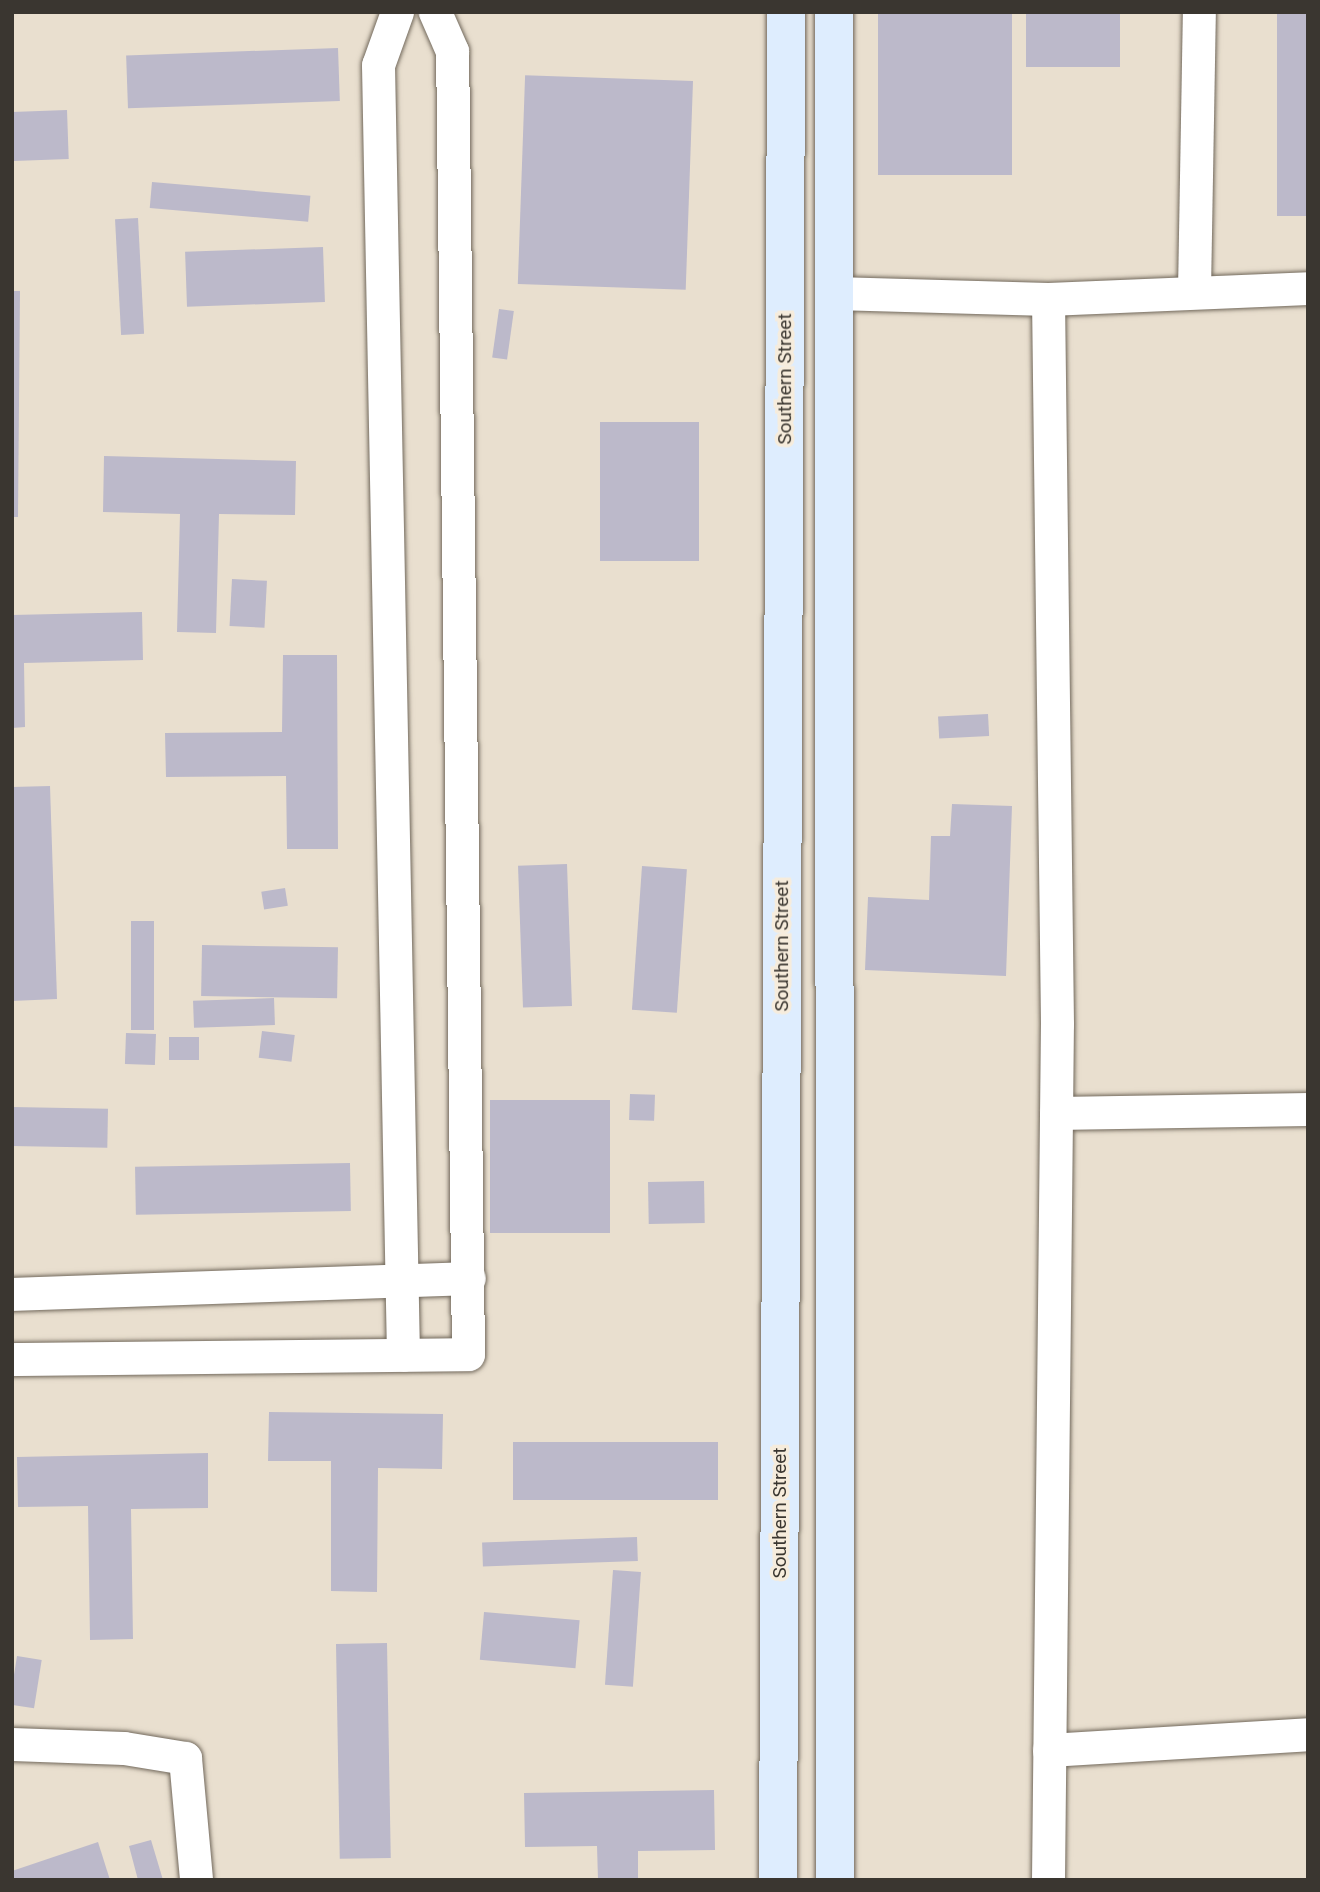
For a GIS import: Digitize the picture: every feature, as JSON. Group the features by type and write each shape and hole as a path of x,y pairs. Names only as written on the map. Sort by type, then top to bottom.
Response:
{"main road":[{"name":"Southern Street","path":"778,1880 786,12"},
{"path":"834,12 835,1880"}],"street":[{"path":"397,12 378,65 404,1277 403,1354"},
{"path":"12,1359 468,1354 452,51 435,12"},
{"path":"1194,292 1199,12"},
{"path":"834,293 1048,299 1308,288"},
{"path":"1048,299 1056,1113 1048,1880"},
{"path":"1056,1113 1308,1110"},
{"path":"12,1294 404,1277 469,1278"},
{"path":"1049,1751 1308,1734"},
{"path":"12,1744 124,1748 185,1758 196,1880"}],"building":[{"path":"878,12 1012,12 1012,175 878,175"},
{"path":"1026,12 1120,12 1120,67 1026,67"},
{"path":"1277,12 1308,12 1308,216 1277,216"},
{"path":"338,48 340,101 128,108 126,55"},
{"path":"525,75 693,81 686,290 518,284"},
{"path":"67,110 69,159 14,161 12,112"},
{"path":"152,182 310,196 308,222 150,208"},
{"path":"138,218 144,334 121,335 115,219"},
{"path":"323,247 325,302 187,307 185,252"},
{"path":"12,291 20,291 18,517 12,517"},
{"path":"499,309 514,311 507,360 492,358"},
{"path":"600,422 699,422 699,561 600,561"},
{"path":"104,456 296,461 295,515 219,514 216,633 177,632 180,514 103,512"},
{"path":"232,579 267,581 264,628 230,626"},
{"path":"142,612 143,660 24,663 25,727 12,728 12,615"},
{"path":"283,655 337,655 338,849 287,849 286,776 166,777 165,733 282,732"},
{"path":"988,714 989,736 939,739 938,717"},
{"path":"50,786 57,999 12,1001 12,787"},
{"path":"952,804 1012,806 1006,976 865,970 868,897 929,900 931,836 950,836"},
{"path":"567,864 572,1006 523,1008 518,866"},
{"path":"642,866 687,869 677,1013 632,1010"},
{"path":"285,888 288,906 264,910 261,892"},
{"path":"131,921 154,921 154,1030 131,1030"},
{"path":"202,945 338,947 337,998 201,996"},
{"path":"274,998 275,1025 194,1028 193,1001"},
{"path":"262,1031 295,1035 291,1062 259,1058"},
{"path":"126,1033 156,1034 155,1065 125,1064"},
{"path":"169,1037 199,1037 199,1060 169,1060"},
{"path":"630,1094 655,1095 654,1121 629,1120"},
{"path":"490,1100 610,1100 610,1233 490,1233"},
{"path":"12,1107 108,1109 107,1148 12,1146"},
{"path":"350,1163 351,1211 136,1215 135,1167"},
{"path":"704,1181 705,1223 649,1224 648,1182"},
{"path":"269,1412 443,1414 442,1469 378,1468 377,1592 331,1591 331,1461 268,1461"},
{"path":"513,1442 718,1442 718,1500 513,1500"},
{"path":"208,1453 208,1508 131,1509 133,1639 90,1640 88,1506 18,1507 17,1457"},
{"path":"637,1537 638,1561 483,1566 482,1542"},
{"path":"613,1570 641,1572 633,1687 605,1685"},
{"path":"484,1612 580,1620 575,1668 480,1660"},
{"path":"387,1643 391,1858 340,1859 336,1644"},
{"path":"17,1656 42,1660 34,1708 12,1705"},
{"path":"714,1790 715,1850 638,1851 638,1880 598,1880 597,1846 525,1847 524,1793"},
{"path":"151,1840 163,1880 138,1880 129,1846"},
{"path":"98,1842 110,1880 12,1880 12,1871"}]}
